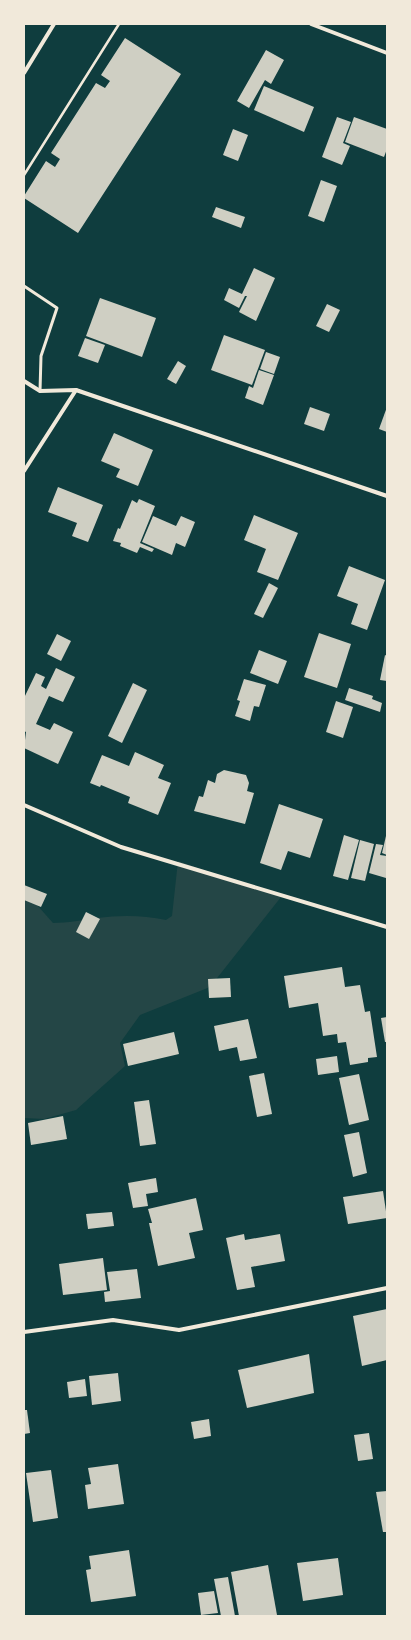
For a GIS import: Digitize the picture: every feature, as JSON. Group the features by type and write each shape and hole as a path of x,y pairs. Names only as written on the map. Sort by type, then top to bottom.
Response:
{"street":[{"path":"24,74 54,24"},
{"path":"311,24 387,53"},
{"path":"24,381 40,391 76,390 387,496"},
{"path":"24,471 76,390"},
{"path":"24,805 121,847 387,927"},
{"path":"24,1332 113,1320 179,1330 387,1288"}],"lane":[{"path":"24,286 57,308 41,356 40,391"}],"path":[{"path":"24,175 119,24"}],"shaded area":[{"path":"178,861 281,897 210,987 140,1015 120,1043 125,1066 76,1110 44,1119 24,1118 24,896 37,905 53,923 123,916 140,916 166,920 172,916"}],"building":[{"path":"125,38 181,74 78,233 24,198 24,196 46,161 55,167 60,159 51,153 96,83 105,88 110,81 101,75"},
{"path":"266,50 284,60 271,84 265,80 249,108 237,101"},
{"path":"264,86 314,107 304,132 254,110"},
{"path":"337,117 351,122 343,143 350,146 342,165 322,157"},
{"path":"354,117 387,129 387,149 384,157 345,142"},
{"path":"233,129 248,135 238,161 223,155"},
{"path":"321,180 337,186 324,222 308,216"},
{"path":"216,207 245,217 241,228 212,217"},
{"path":"254,268 275,278 256,321 239,312 247,296 245,296 239,308 224,300 229,288 242,294"},
{"path":"100,298 156,318 142,357 86,336"},
{"path":"327,304 340,310 329,332 316,326"},
{"path":"224,335 265,350 252,385 211,370"},
{"path":"85,338 105,345 98,363 78,356"},
{"path":"266,352 280,357 274,374 260,369"},
{"path":"178,361 186,366 176,384 167,379"},
{"path":"259,370 274,375 263,405 245,398 249,386 253,388"},
{"path":"310,407 330,414 324,431 304,424"},
{"path":"387,407 387,432 379,429"},
{"path":"114,433 153,450 138,486 116,477 120,469 101,461"},
{"path":"58,487 103,505 88,542 72,536 77,523 48,512"},
{"path":"139,499 155,506 140,543 154,549 152,552 140,547 137,553 120,546 121,543 113,541 118,528 120,529 132,500 137,503"},
{"path":"254,515 298,533 278,580 257,572 266,549 244,540"},
{"path":"153,516 176,526 181,516 195,522 185,547 176,543 172,555 142,542"},
{"path":"349,566 385,580 367,630 351,624 358,604 337,596"},
{"path":"269,583 278,588 263,618 254,614"},
{"path":"319,633 351,644 337,688 304,677"},
{"path":"57,634 71,641 61,661 47,654"},
{"path":"259,650 287,661 278,684 250,673"},
{"path":"385,655 387,656 387,681 380,680"},
{"path":"56,668 75,677 63,702 49,696 36,724 50,730 54,723 73,732 58,764 24,748 26,732 24,731 24,698 36,673 45,677 41,686 46,689"},
{"path":"244,679 266,685 259,707 254,706 250,721 235,716 240,701 237,700"},
{"path":"133,683 147,690 122,743 108,736"},
{"path":"349,688 373,696 372,699 382,703 380,712 345,700"},
{"path":"336,701 353,707 343,738 326,732"},
{"path":"135,752 164,765 158,778 171,783 158,815 128,803 130,797 101,785 100,787 90,783 102,755 129,766"},
{"path":"224,770 246,775 249,783 247,791 254,793 245,824 194,811 199,796 203,797 208,780 215,783 217,774"},
{"path":"279,804 323,819 310,858 288,851 281,870 260,863"},
{"path":"344,835 359,840 348,880 333,876"},
{"path":"387,836 387,855 382,853"},
{"path":"360,840 374,844 365,881 351,878"},
{"path":"376,844 383,845 380,855 387,856 386,878 369,873"},
{"path":"24,885 47,894 41,907 24,900"},
{"path":"86,912 100,919 89,939 76,932"},
{"path":"342,967 345,987 360,985 365,1012 370,1011 377,1057 368,1058 368,1062 350,1065 346,1042 338,1043 337,1034 323,1036 318,1003 289,1008 284,976"},
{"path":"230,978 231,997 209,998 208,979"},
{"path":"387,1017 387,1042 385,1042 381,1018"},
{"path":"248,1019 257,1058 240,1061 237,1047 219,1051 214,1026"},
{"path":"174,1032 179,1054 128,1066 123,1044"},
{"path":"337,1056 339,1072 318,1075 316,1059"},
{"path":"264,1073 272,1114 257,1117 249,1076"},
{"path":"359,1074 369,1120 349,1125 339,1078"},
{"path":"149,1100 156,1144 140,1146 134,1102"},
{"path":"63,1116 67,1139 31,1145 28,1123"},
{"path":"359,1132 367,1173 353,1177 344,1135"},
{"path":"156,1178 158,1192 146,1194 148,1206 133,1208 128,1183"},
{"path":"383,1191 387,1218 348,1224 343,1197"},
{"path":"196,1198 203,1230 189,1233 195,1258 158,1266 149,1223 152,1223 148,1209"},
{"path":"112,1212 114,1226 88,1229 86,1214"},
{"path":"244,1234 245,1240 280,1234 285,1261 251,1267 255,1287 237,1290 226,1238"},
{"path":"103,1258 107,1290 63,1295 59,1264"},
{"path":"137,1269 141,1298 105,1302 104,1292 110,1291 107,1272"},
{"path":"387,1309 387,1360 362,1366 353,1316"},
{"path":"309,1354 314,1393 247,1408 238,1370"},
{"path":"118,1373 121,1401 92,1405 89,1376"},
{"path":"85,1379 87,1396 69,1398 67,1382"},
{"path":"24,1410 27,1410 30,1433 24,1434"},
{"path":"209,1419 211,1436 194,1439 191,1422"},
{"path":"369,1433 373,1459 358,1461 354,1435"},
{"path":"118,1464 124,1504 88,1509 85,1485 91,1484 88,1468"},
{"path":"51,1470 58,1518 33,1522 26,1473"},
{"path":"387,1491 387,1532 383,1532 376,1492"},
{"path":"129,1550 136,1596 91,1602 86,1570 91,1569 89,1556"},
{"path":"338,1558 343,1595 303,1601 297,1563"},
{"path":"268,1565 277,1615 239,1616 231,1572"},
{"path":"228,1577 235,1616 221,1616 214,1579"},
{"path":"214,1591 218,1613 201,1615 198,1593"}]}
